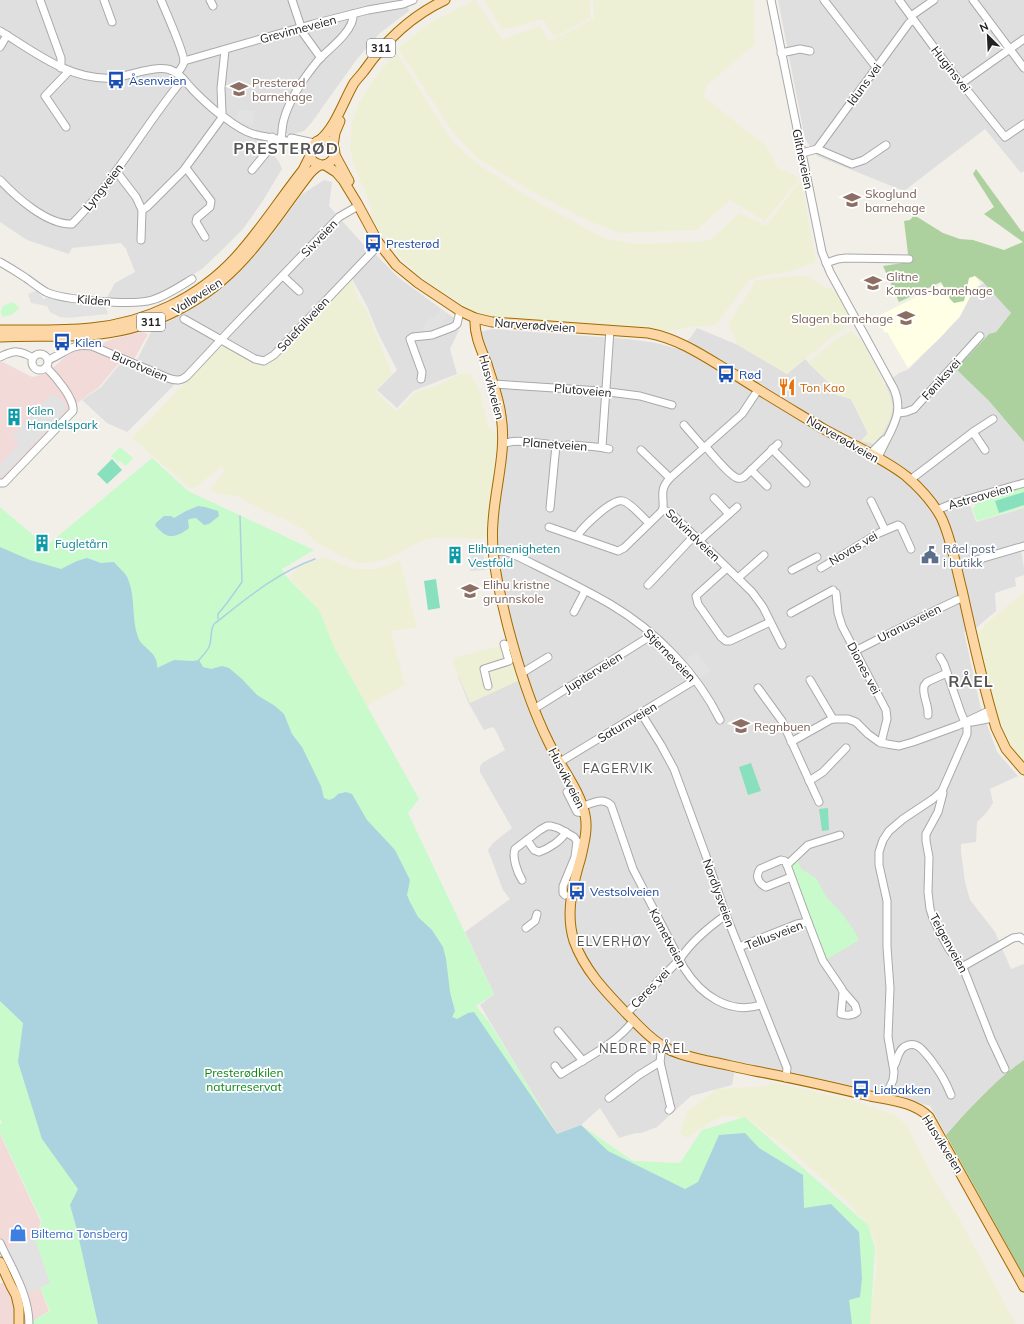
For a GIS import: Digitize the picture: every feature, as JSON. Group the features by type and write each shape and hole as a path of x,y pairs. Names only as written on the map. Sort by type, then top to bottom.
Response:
{"main road":[{"name":"311","path":"310,155 311,148 328,132 355,82 380,50 398,31 426,11 445,0"},
{"name":"311","path":"323,165 332,160 336,130 362,73"},
{"path":"317,142 327,141 334,151 350,183 358,205"},
{"path":"310,155 313,161 323,165 339,175 358,205"},
{"name":"Valløveien","path":"0,330 77,329 108,326 148,315 183,299 215,277 246,247 303,170 310,155"},
{"name":"Valløveien","path":"0,337 77,336 103,334 137,326 176,311 208,291 234,270 259,241 310,173 323,165"},
{"name":"Narverødveien","path":"358,205 386,254 402,270 460,311 475,318 498,322 648,333 672,339 758,390 802,419 874,456 910,480 923,492 937,510 946,531 996,728 1006,750 1024,770"},
{"name":"Husvikveien","path":"475,318 476,336 493,384 501,414 503,444 492,524 493,552 499,584 514,647 534,708 543,731 584,809 587,823 570,907 571,931 589,971 604,990 634,1020 662,1046 674,1053 885,1098 923,1111 929,1117 1024,1287"},
{"path":"0,1262 18,1300 19,1324"},
{"path":"11,1286 15,1324"}],"street":[{"path":"40,0 61,58 60,68"},
{"path":"104,0 112,22"},
{"path":"161,0 184,61 182,68 177,73"},
{"path":"292,0 300,28 321,58"},
{"name":"Grevinneveien","path":"184,61 300,28 353,14 403,4 413,0"},
{"name":"Glitneveien","path":"771,0 822,252 826,263 850,309 894,389 898,400 898,413"},
{"path":"824,0 876,67"},
{"name":"Huginsvei","path":"899,0 950,69 1004,137 1024,124"},
{"name":"Iduns vei","path":"817,149 908,23 934,0"},
{"path":"973,0 1024,68"},
{"path":"281,139 286,112 304,80 321,58 345,34 353,20 353,14"},
{"path":"0,31 60,68 90,78 115,78 160,68 168,69 177,73 202,99 222,116 246,131 296,144 310,155"},
{"path":"0,47 7,36"},
{"path":"962,83 1024,39"},
{"path":"781,53 800,49 810,52"},
{"path":"142,210 147,207 186,168 222,116 221,88 225,50"},
{"path":"66,127 45,96 69,71"},
{"name":"Lyngveien","path":"0,180 16,196 39,213 62,223 72,224 116,171 183,79"},
{"path":"252,170 270,148 272,137"},
{"path":"281,139 289,138 317,142"},
{"path":"802,153 817,149 852,164 864,160 886,145"},
{"path":"186,168 211,201 210,207 196,218 196,222 205,237"},
{"path":"116,171 136,197 142,210 141,240"},
{"name":"Sivveien","path":"221,340 342,215 358,205"},
{"name":"Solefallveien","path":"184,319 259,361 264,361 274,355 374,250"},
{"path":"826,263 846,258 909,259"},
{"name":"Kilden","path":"0,262 51,294 96,301 137,303 151,301 192,279"},
{"path":"283,276 299,291"},
{"path":"421,379 422,372 410,339 413,336 428,336 453,327 457,324 460,311"},
{"path":"605,391 610,330"},
{"name":"Føniksvei","path":"898,413 914,409 980,336"},
{"name":"Burotveien","path":"48,360 74,346 92,346 178,383 187,376 221,340"},
{"path":"0,357 17,351 33,358"},
{"path":"41,354 48,360 46,367 41,370 36,369 32,363 33,358 36,355 41,354"},
{"path":"0,483 4,484 72,411 73,404 71,400 57,379 46,367"},
{"name":"Plutoveien","path":"493,384 605,391 640,396 672,405"},
{"name":"Solvindveien","path":"758,390 742,414 665,484 662,490 663,509 673,516 757,598 782,644"},
{"name":"Planetveien","path":"503,444 511,442 545,443 605,448 605,391"},
{"path":"874,456 895,422 898,413"},
{"path":"910,480 973,432 993,419"},
{"path":"684,425 705,448 736,477 742,478 775,447 806,483"},
{"path":"973,432 985,450"},
{"path":"550,508 556,445"},
{"path":"641,450 670,478"},
{"path":"751,470 767,486"},
{"name":"Astreaveien","path":"937,510 954,503 1024,483"},
{"path":"714,498 729,514"},
{"path":"577,536 582,529 611,504 617,501 627,503 650,523"},
{"name":"Novas vei","path":"871,501 885,530"},
{"path":"648,585 697,539 737,507"},
{"path":"550,527 618,550 624,548 663,509"},
{"name":"Novas vei","path":"821,568 894,526 900,525 912,549"},
{"path":"956,566 1024,546"},
{"name":"Stjerneveien","path":"493,552 503,551 513,554 610,604 638,623 676,658 695,680 720,720"},
{"path":"738,578 764,555"},
{"path":"792,570 817,557"},
{"name":"Solvindveien","path":"727,568 696,596 698,604 721,637 726,641 730,641 770,622"},
{"path":"574,612 585,591"},
{"name":"Diones vei","path":"791,613 835,592 838,616 842,626 886,710 887,719 881,743"},
{"name":"Uranusveien","path":"856,651 954,601 964,598"},
{"name":"Jupiterveien","path":"534,708 652,635"},
{"path":"488,686 484,669 509,661 504,644 514,647"},
{"path":"894,1066 888,1037 890,988 886,947 887,901 879,865 879,852 883,840 889,830 942,791 967,737 968,729 940,657"},
{"path":"522,673 548,658"},
{"path":"928,715 924,686 928,682 947,673"},
{"name":"Saturnveien","path":"560,762 695,680"},
{"path":"810,680 833,719"},
{"path":"758,688 777,713 819,802"},
{"name":"Nordlysveien","path":"641,713 674,769 726,915 787,1068 786,1078"},
{"path":"791,742 833,719 843,718 853,720 874,739 881,743 905,745 992,714"},
{"path":"809,781 823,772 846,748"},
{"name":"Teigenveien","path":"942,791 943,793 940,805 928,828 926,836 929,857 928,892 930,909 949,950 962,967 968,979 991,1039 1005,1069"},
{"path":"567,792 577,812 584,809"},
{"name":"Kometveien","path":"584,809 602,800 607,801 611,805 636,874 684,968 703,992 715,1000 741,1007 754,1007 761,1004"},
{"path":"522,880 518,871 514,852 518,846 540,830 547,826 554,826 574,837 577,842 572,865 563,886 563,892 565,895"},
{"path":"527,840 534,850 539,852 549,847 566,832"},
{"path":"791,877 767,887 759,881 758,876 760,869 781,860 785,861 787,865 808,845 840,835"},
{"name":"Tellusveien","path":"787,865 823,961 842,990"},
{"path":"526,928 535,921 537,914"},
{"name":"Ceres vei","path":"627,1013 695,941 726,915"},
{"name":"Tellusveien","path":"740,947 797,924 808,922"},
{"path":"962,967 1013,938 1020,937 1024,940"},
{"path":"555,1066 561,1074 597,1053 634,1020"},
{"path":"558,1031 583,1061"},
{"path":"885,1098 893,1080 894,1066 898,1054 902,1049 909,1045 917,1045 924,1050 943,1076 951,1095"},
{"path":"662,1046 660,1062 671,1108 669,1110"},
{"path":"609,1098 643,1072 660,1062"},
{"path":"0,1243 27,1303 29,1324"}],"shaded area":[{"path":"0,0 406,0 409,11 380,33 357,59 304,131 294,134 274,134 272,152 282,169 262,202 243,229 220,252 202,269 151,300 106,299 115,283 135,272 126,249 121,243 72,248 69,254 27,240 0,222"},
{"path":"474,0 502,39 540,26 550,41 594,19 593,0 754,0 755,44 707,85 703,96 766,146 778,168 800,178 765,221 730,200 697,230 621,233 591,222 533,192 477,158 452,131 398,48 433,21"},
{"path":"484,0 589,0 591,18 554,37 543,19 502,30"},
{"path":"778,0 1024,0 1024,171 1021,173 985,129 904,191 817,156 805,139"},
{"path":"396,52 452,141 479,165 530,198 604,238 634,244 710,240 740,213 766,226 801,180 816,262 791,271 757,277 748,282 716,325 651,332 483,318 420,277 383,239 371,216 372,208 355,168 350,147 352,123 358,104 372,82"},
{"path":"238,110 255,111 253,126 238,121"},
{"path":"324,180 332,182 329,206 370,252 376,255 399,278 462,324 450,349 457,374 413,391 397,408 377,390 397,370 377,331 367,306 351,277 271,356 262,360 221,336 127,432 107,423 82,400 101,387 120,364 133,368 153,328 172,320 202,303 238,274 272,235 301,195"},
{"path":"971,270 981,284 974,289 960,316 940,338 908,368 887,332 885,333 876,317"},
{"path":"808,276 820,285 836,291 854,324 846,327 832,337 787,374 738,345 728,324 756,281 780,277"},
{"path":"350,279 359,300 367,311 392,374 375,391 396,411 401,408 414,393 438,385 459,374 470,373 480,392 488,426 498,434 487,524 487,536 482,539 433,538 420,541 398,554 379,561 357,563 314,541 306,531 288,521 254,506 240,497 212,492 211,488 225,470 221,467 196,487 190,488 132,438 220,348 224,346 229,347 266,366"},
{"path":"984,283 1011,313 996,332 956,369 989,401 1024,442 1024,480 967,496 976,522 1024,508 1024,543 1020,545 1024,575 1015,578 1016,586 995,593 996,611 975,629 964,632 980,705 997,752 1018,776 990,789 993,803 987,812 977,822 976,842 961,844 961,851 965,882 970,900 995,932 1011,969 1024,964 1024,1060 1010,1070 980,1097 946,1135 930,1106 875,1091 794,1076 788,1069 778,1073 736,1064 732,1085 691,1096 657,1127 641,1133 619,1138 600,1108 581,1125 557,1134 480,1005 494,994 465,932 510,899 503,890 488,850 493,843 512,828 480,772 482,763 505,750 495,729 492,727 484,730 469,704 458,676 519,657 506,594 496,561 496,525 505,424 480,332 492,329 628,339 656,343 678,349 691,337 697,328 738,345 787,374 805,359 828,382 837,395 851,399 873,444 890,395 885,384 899,373 909,369 960,317 974,289"},
{"path":"38,290 43,299 55,297 105,305 108,314 67,318 60,317 50,312 47,306 31,303 28,294"},
{"path":"441,309 448,314 436,331 434,329 430,334 422,329 430,316 434,319"},
{"path":"851,331 863,342 890,395 893,407 890,419 883,433 874,444 861,441 868,433 851,399 837,395 828,382 808,363 836,339"},
{"path":"141,332 148,334 131,365 120,362 99,387 69,409 0,483 0,362 3,362 32,377 46,374 73,350 100,345 109,340"},
{"path":"53,393 65,404 64,406 67,409 0,479 0,464 19,444 12,436"},
{"path":"471,544 482,545 486,570 470,571"},
{"path":"324,557 351,568 359,569 375,569 400,560 417,627 391,631 405,685 367,706 334,647 319,610 289,577 299,567"},
{"path":"1024,592 1024,762 1019,758 1008,741 1000,722 980,646 979,632 989,621"},
{"path":"503,645 514,664 520,680 470,703 454,665 454,658"},
{"path":"696,652 710,670 699,679 684,661"},
{"path":"771,1082 856,1101 896,1116 907,1126 936,1183 959,1218 1016,1324 868,1324 877,1268 875,1241 867,1224 844,1198 792,1152 749,1120 734,1116 726,1116 714,1120 686,1138 680,1133 687,1112 717,1089 766,1086"},
{"path":"0,1134 41,1222 35,1239 50,1283 40,1288 49,1311 37,1318 37,1324 0,1324 0,1284 12,1278 0,1253"},
{"path":"34,1237 50,1283 24,1295 3,1250"}],"green space":[{"path":"976,169 1022,232 1024,231 1024,442 989,401 956,369 989,334 996,332 1011,313 983,282 975,276 969,278 964,301 954,303 950,299 941,282 899,302 883,266 909,262 904,221 910,220 914,215 943,233 960,239 973,240 1004,250 1023,242 984,214 994,207 973,174"},
{"path":"12,302 20,308 11,315 2,317 1,311 3,306"},
{"path":"120,447 133,458 126,466 111,456"},
{"name":"Presterødkilen naturreservat","path":"152,458 188,491 314,550 282,569 285,575 319,610 334,647 419,799 408,813 494,994 476,1006 489,1022 557,1134 581,1125 633,1161 680,1163 702,1130 745,1117 868,1225 875,1248 870,1324 29,1324 50,1311 40,1288 50,1283 35,1239 42,1222 0,1133 0,1124 2,1123 0,1118 0,507 46,546"},
{"path":"112,459 122,470 107,484 97,474"},
{"path":"1024,485 1024,507 977,521 972,508 975,507 975,504 1000,493"},
{"path":"1024,492 1024,505 999,513 995,501"},
{"path":"436,579 440,608 428,610 424,581"},
{"path":"751,763 761,791 748,795 739,767"},
{"path":"828,808 829,830 822,831 819,809"},
{"path":"797,858 801,869 816,878 827,898 840,911 859,940 827,959 825,959 789,867"},
{"path":"1024,1060 1024,1276 946,1135 992,1086"}],"water":[{"path":"198,506 218,511 219,516 209,524 204,525 196,518 189,519 188,529 174,536 163,533 155,525 164,516 171,516 174,518"},
{"name":"Presterødkilen naturreservat","path":"0,547 30,560 61,569 87,558 101,563 114,562 124,572 128,579 132,593 138,637 143,645 153,654 157,663 157,668 174,660 199,660 203,667 211,669 222,666 229,668 257,695 275,706 284,714 292,734 302,747 321,786 324,798 329,800 338,794 346,792 352,794 367,820 395,850 410,880 407,895 410,902 418,917 432,930 443,947 450,992 455,1011 452,1017 457,1019 468,1013 474,1012 557,1134 581,1125 608,1151 685,1189 698,1182 719,1135 745,1133 759,1148 803,1175 804,1208 831,1204 859,1232 862,1278 860,1297 849,1300 852,1324 98,1324 70,1205 78,1189 42,1139 18,1062 23,1023 0,1001"}],"waterway":[{"path":"218,619 218,614 242,582 240,516"},
{"path":"199,660 209,646 214,624 274,579 315,559"}],"place":[{"name":"Åsenveien","path":"116,80"},
{"name":"Presterød barnehage","path":"239,89"},
{"name":"Skoglund barnehage","path":"852,200"},
{"name":"Presterød","path":"373,243"},
{"name":"Glitne Kanvas-barnehage","path":"873,283"},
{"name":"Slagen barnehage","path":"906,318"},
{"name":"Kilen","path":"62,342"},
{"name":"Rød","path":"726,374"},
{"name":"Ton Kao","path":"787,387"},
{"name":"Kilen Handelspark","path":"14,417"},
{"name":"Fugletårn","path":"42,543"},
{"name":"Elihumenigheten Vestfold","path":"455,555"},
{"name":"Råel post i butikk","path":"930,555"},
{"name":"Elihu kristne grunnskole","path":"470,591"},
{"name":"Regnbuen","path":"741,726"},
{"name":"Vestsolveien","path":"577,891"},
{"name":"Liabakken","path":"861,1089"},
{"name":"Biltema Tønsberg","path":"18,1233"}],"district":[{"name":"PRESTERØD","path":"286,148"},
{"name":"RÅEL","path":"971,681"},
{"name":"FAGERVIK","path":"618,768"},
{"name":"ELVERHØY","path":"614,941"},
{"name":"NEDRE RÅEL","path":"644,1048"}]}
